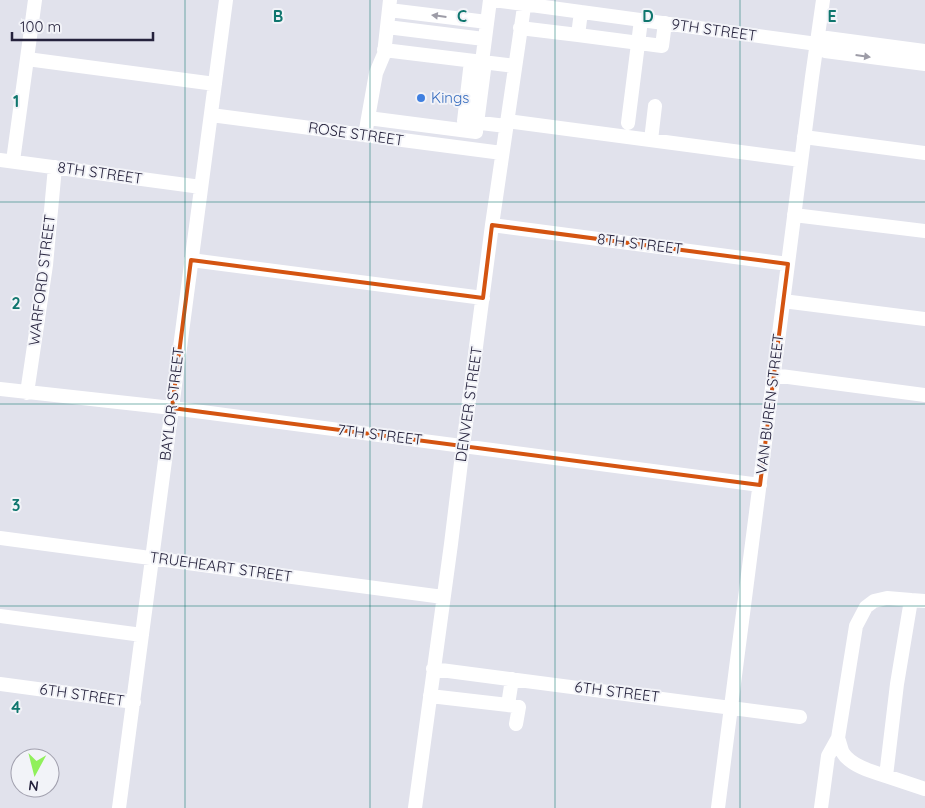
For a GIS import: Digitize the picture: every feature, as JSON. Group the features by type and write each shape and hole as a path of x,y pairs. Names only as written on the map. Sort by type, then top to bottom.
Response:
{"street":[{"path":"6,161 27,59 35,0"},
{"name":"BAYLOR STREET","path":"120,808 226,0"},
{"path":"477,127 464,121 479,62 491,0"},
{"name":"9TH STREET","path":"491,0 524,2 581,12 817,44 825,51 925,64"},
{"name":"VAN BUREN STREET","path":"718,808 823,0"},
{"name":"DENVER STREET","path":"415,808 451,544 462,446 524,2"},
{"path":"365,135 376,72 384,50 390,5 487,22"},
{"path":"578,35 581,12"},
{"path":"628,123 641,20"},
{"path":"520,28 662,46 665,23"},
{"path":"387,26 484,39"},
{"name":"9TH STREET","path":"817,44 827,38 925,51"},
{"path":"384,50 515,66"},
{"path":"27,59 215,84"},
{"path":"651,140 655,106"},
{"name":"ROSE STREET","path":"211,115 502,154"},
{"path":"368,118 477,127 506,124 651,140 801,160"},
{"path":"474,150 477,127"},
{"path":"804,137 925,153"},
{"name":"8TH STREET","path":"6,161 201,187"},
{"name":"WARFORD STREET","path":"27,393 46,266 55,167"},
{"path":"794,215 925,231"},
{"name":"8TH STREET","path":"492,226 788,264"},
{"path":"192,260 483,298"},
{"path":"783,301 925,319"},
{"path":"773,375 925,395"},
{"name":"7TH STREET","path":"0,389 172,408 760,485"},
{"name":"TRUEHEART STREET","path":"0,538 443,597"},
{"path":"821,808 828,756 838,738 856,626 866,607 874,601 888,598 918,601 897,684 886,776"},
{"path":"0,616 142,635"},
{"name":"6TH STREET","path":"433,669 800,717"},
{"path":"508,705 512,679"},
{"name":"6TH STREET","path":"0,684 134,702"},
{"path":"430,696 519,707 516,724"},
{"path":"838,738 844,754 854,763 925,789"}],"highlighted area":[{"path":"492,225 788,264 760,485 172,408 191,260 483,298"}],"place":[{"name":"Kings","path":"421,98"}]}
